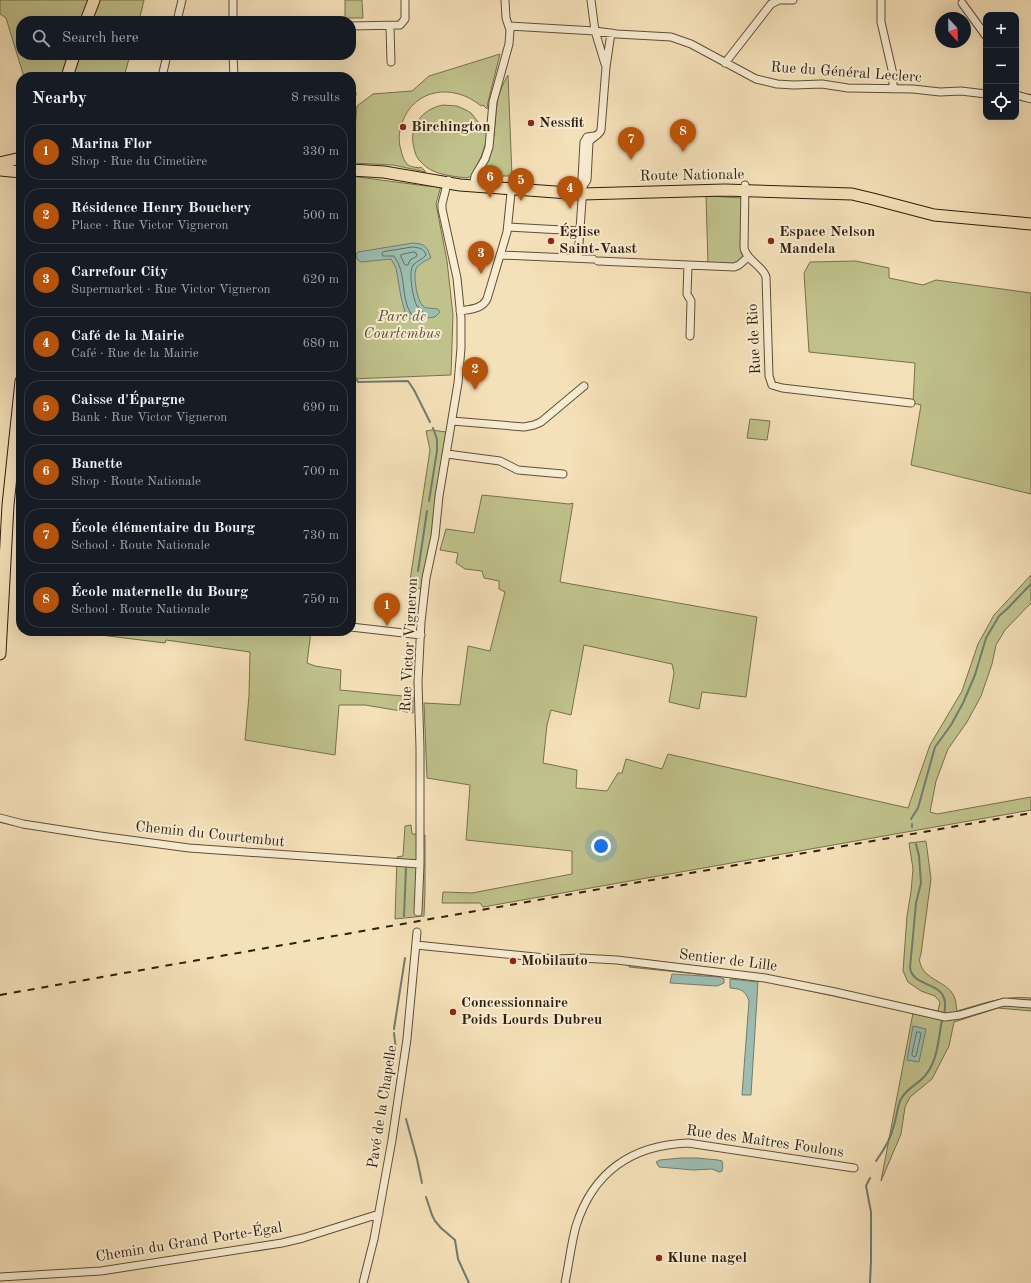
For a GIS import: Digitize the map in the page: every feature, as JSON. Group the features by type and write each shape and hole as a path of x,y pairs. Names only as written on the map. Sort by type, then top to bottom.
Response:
{"main road":[{"path":"88,16 94,0"},
{"path":"91,16 94,0"},
{"path":"69,72 72,60"},
{"path":"75,72 78,60"},
{"path":"0,163 16,159"},
{"name":"Route Nationale","path":"356,166 390,168 448,181"},
{"path":"0,170 16,172"},
{"name":"Route Nationale","path":"356,170 384,172 473,184 583,190 683,190 797,185 858,189 935,208 1031,218"},
{"name":"Route Nationale","path":"745,188 852,194 934,215 1031,224"},
{"path":"0,654 9,498 16,430"}],"street":[{"path":"178,16 182,0"},
{"path":"233,0 233,16"},
{"path":"356,26 400,25 404,22 405,17 405,0"},
{"path":"473,184 489,148 493,102 509,44 509,26 506,18 505,0"},
{"path":"591,0 595,31 606,67"},
{"path":"725,63 771,4 776,1 793,0"},
{"path":"881,0 881,22 893,74 893,89"},
{"path":"962,3 983,32"},
{"path":"390,26 390,62"},
{"name":"Rue du Général Leclerc","path":"509,26 671,37 691,44 756,79 777,84 822,84 848,88 931,92 961,91 983,94"},
{"path":"578,258 583,190 582,179 584,142 587,137 597,135 601,130 606,67 611,33"},
{"path":"163,72 166,60"},
{"path":"234,60 234,72"},
{"path":"1019,96 1031,99"},
{"name":"Rue Victor Vigneron","path":"418,912 420,864 420,748 418,682 421,635 426,578 435,536 439,496 460,365 460,311 455,266 442,209 448,181"},
{"path":"460,311 477,307 486,301 501,255 508,227 512,186"},
{"path":"501,255 734,267 739,265 748,257 744,248 745,188"},
{"path":"508,227 580,230"},
{"name":"Rue de Rio","path":"748,257 764,272 766,277 769,376 772,385 782,388 911,403"},
{"path":"688,265 687,294 691,300 690,336"},
{"path":"452,421 524,427 534,426 541,422 584,386"},
{"path":"446,454 500,461 518,470 563,474"},
{"path":"356,628 421,635"},
{"name":"Chemin du Courtembut","path":"0,818 23,824 189,848 420,864"},
{"name":"Pavé de la Chapelle","path":"363,1283 374,1239 392,1140 407,1039 417,932"},
{"name":"Sentier de Lille","path":"416,945 555,959 581,958 611,960 765,978 945,1017 960,1015 1004,1002 1031,1004"},
{"name":"Rue des Maîtres Foulons","path":"565,1283 576,1226 587,1199 607,1173 634,1156 647,1150 674,1144 688,1143 854,1168"},
{"name":"Chemin du Grand Porte-Égal","path":"0,1277 102,1271 282,1243 303,1238 379,1214"},
{"path":"368,1283 374,1239"}],"green space":[{"path":"0,0 144,0 140,16 16,16 16,51 6,18 0,14"},
{"path":"345,0 362,0 363,18 356,18 356,16 345,16"},
{"path":"500,54 487,109 483,105 481,106 459,94 447,92 425,96 416,102 408,111 402,123 400,133 399,143 402,154 408,165 419,168 421,167 426,172 393,165 356,163 357,106 373,94 412,91 429,76"},
{"path":"19,60 129,60 125,72 22,72"},
{"path":"508,75 512,176 497,176 494,180 487,179 483,176 482,170 492,148 498,97"},
{"path":"443,105 457,106 466,110 471,113 478,122 488,129 485,145 480,159 472,174 467,178 442,174 431,170 417,158 415,152 413,133 418,120 429,110"},
{"name":"Parc de Courtembus","path":"356,177 426,186 441,186 436,204 447,261 453,315 451,375 356,379"},
{"path":"706,196 742,198 743,258 735,264 708,264"},
{"path":"856,261 889,268 889,278 923,285 936,280 1031,293 1031,494 911,465 921,405 913,403 915,363 809,352 804,273 810,262"},
{"path":"750,419 770,421 767,440 747,438"},
{"path":"432,430 446,432 435,525 421,589 409,587 430,450 426,431"},
{"path":"482,495 569,504 573,503 560,582 757,617 746,697 702,692 699,709 669,702 674,673 672,664 584,645 571,715 551,710 547,725 543,763 577,770 576,788 607,791 618,773 622,773 626,759 662,769 668,754 908,808 930,745 962,691 978,644 994,615 1031,575 1031,603 1005,630 996,645 992,664 981,696 967,722 948,749 936,781 930,812 937,814 1031,797 1031,810 483,907 480,903 442,903 443,892 472,893 572,874 572,851 466,840 470,785 427,778 424,703 460,705 468,646 490,651 505,592 499,589 499,581 484,578 482,571 465,569 456,563 458,553 440,550 446,529 474,533"},
{"path":"108,636 310,636 307,663 315,666 341,670 340,690 413,697 413,713 365,705 339,705 335,755 245,740 249,696 250,652 166,640 165,643"},
{"path":"411,825 412,834 425,835 424,916 395,919 397,857 403,856 405,826"},
{"path":"926,841 931,879 920,960 922,969 951,991 955,998 957,1011 1002,999 1021,997 1031,998 1031,1011 998,1008 954,1022 949,1046 932,1079 910,1097 905,1107 901,1134 881,1181 913,1013 768,982 629,967 630,958 714,968 801,982 938,1011 940,1002 935,996 921,991 908,982 903,971 907,916 913,869 909,843"}],"water":[{"path":"413,243 425,246 431,258 417,267 415,272 415,282 417,294 423,306 438,309 440,312 435,317 414,320 408,318 401,297 396,268 391,259 361,262 357,259 356,254 358,252"},
{"path":"672,974 719,977 724,979 724,983 717,986 670,983"},
{"path":"730,979 758,982 751,1095 742,1095 749,1001 746,994 742,991 730,988"},
{"path":"913,1026 926,1029 919,1062 907,1060"},
{"path":"697,1158 722,1161 722,1171 719,1172 712,1169 693,1170 659,1167 656,1162 660,1160"}],"waterway":[{"path":"356,378 358,382 408,381 430,422"},
{"path":"429,501 437,451 437,439 433,428"},
{"path":"418,571 427,511"},
{"path":"911,819 918,808 935,747 951,725 963,703 975,675 986,638 999,616 1031,584"},
{"path":"916,844 919,856 921,883 916,903 910,968 913,975 918,980 932,986 943,995 945,1003 944,1014"},
{"path":"404,916 406,868"},
{"path":"394,1029 405,958"},
{"path":"876,1161 889,1140 903,1095 923,1078 932,1065 937,1051 942,1020"},
{"path":"394,1033 396,1050"},
{"path":"406,1119 422,1183"},
{"path":"870,1178 866,1186 871,1212 870,1283"},
{"path":"426,1197 435,1221 455,1240 458,1259 469,1283"}],"railway":[{"path":"0,995 1031,813"}],"place":[{"name":"Nessfit","path":"531,123"},
{"name":"Birchington","path":"403,127"},
{"name":"École maternelle du Bourg","path":"683,152"},
{"name":"École élémentaire du Bourg","path":"631,160"},
{"name":"Banette","path":"490,198"},
{"name":"Caisse d'Épargne","path":"521,201"},
{"name":"Café de la Mairie","path":"570,209"},
{"name":"Église Saint-Vaast","path":"551,241"},
{"name":"Espace Nelson Mandela","path":"771,241"},
{"name":"Carrefour City","path":"481,274"},
{"name":"Résidence Henry Bouchery","path":"475,390"},
{"name":"Marina Flor","path":"387,626"},
{"name":"Mobilauto","path":"513,961"},
{"name":"Concessionnaire Poids Lourds Dubreu","path":"453,1012"},
{"name":"Klune nagel","path":"659,1258"}]}
